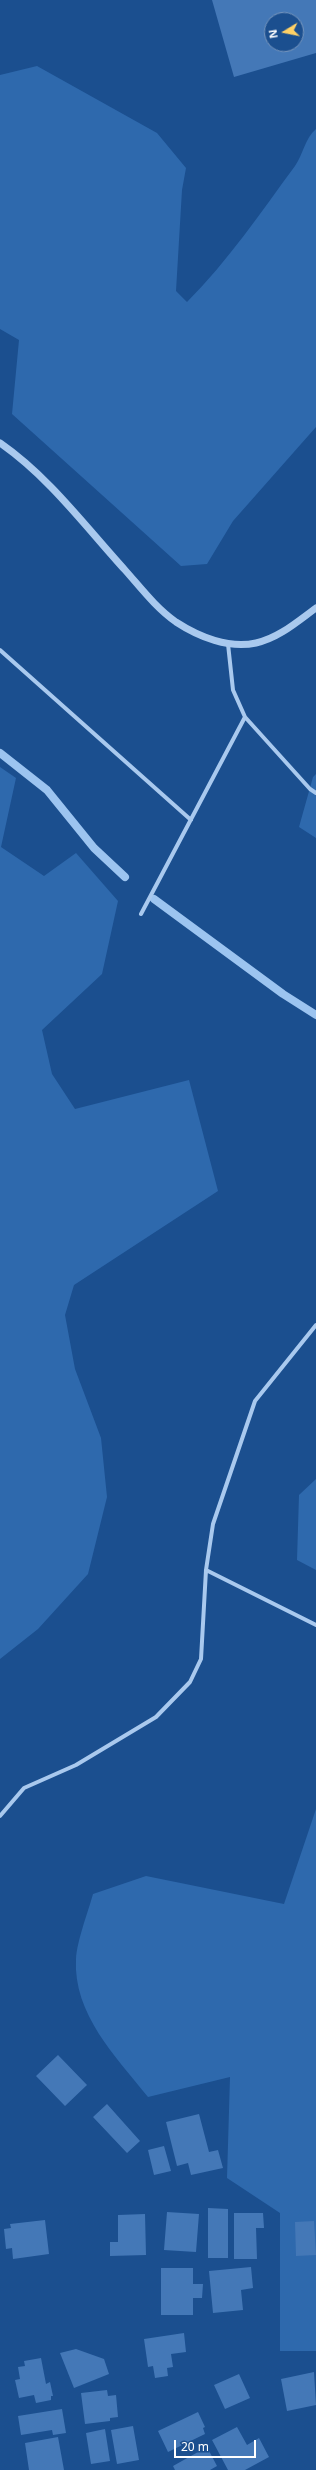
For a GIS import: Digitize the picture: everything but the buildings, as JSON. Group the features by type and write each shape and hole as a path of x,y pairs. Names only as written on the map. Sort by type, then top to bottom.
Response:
{"street":[{"path":"0,443 38,474 152,601 176,622 205,637 228,644 256,643 283,632 316,608"},
{"path":"228,644 233,690 246,717 316,794"},
{"path":"0,650 191,820"},
{"path":"142,914 246,717"},
{"path":"0,1816 24,1788 76,1765 156,1717 190,1682 201,1659 206,1570 213,1524 255,1401 316,1325"},
{"path":"206,1570 316,1625"}],"shaded area":[{"path":"37,66 157,133 186,168 182,190 176,291 187,302 216,270 257,218 295,166 309,137 316,129 316,427 233,521 207,564 181,566 12,414 19,340 0,329 0,75"},
{"path":"0,767 16,778 1,847 44,876 76,853 118,901 102,974 42,1030 52,1074 75,1109 189,1080 218,1191 74,1285 65,1315 75,1369 101,1438 107,1497 88,1574 38,1629 0,1659"},
{"path":"316,774 316,838 299,827 313,777"},
{"path":"316,1479 316,1570 297,1560 299,1495"},
{"path":"316,1809 316,2351 280,2351 280,2213 227,2178 230,2077 148,2097 110,2050 89,2016 81,1998 77,1979 76,1959 80,1935 93,1894 146,1876 284,1904"}],"waterway":[{"path":"0,753 47,790 94,848 125,877"},
{"path":"154,899 283,994 316,1015"}]}
